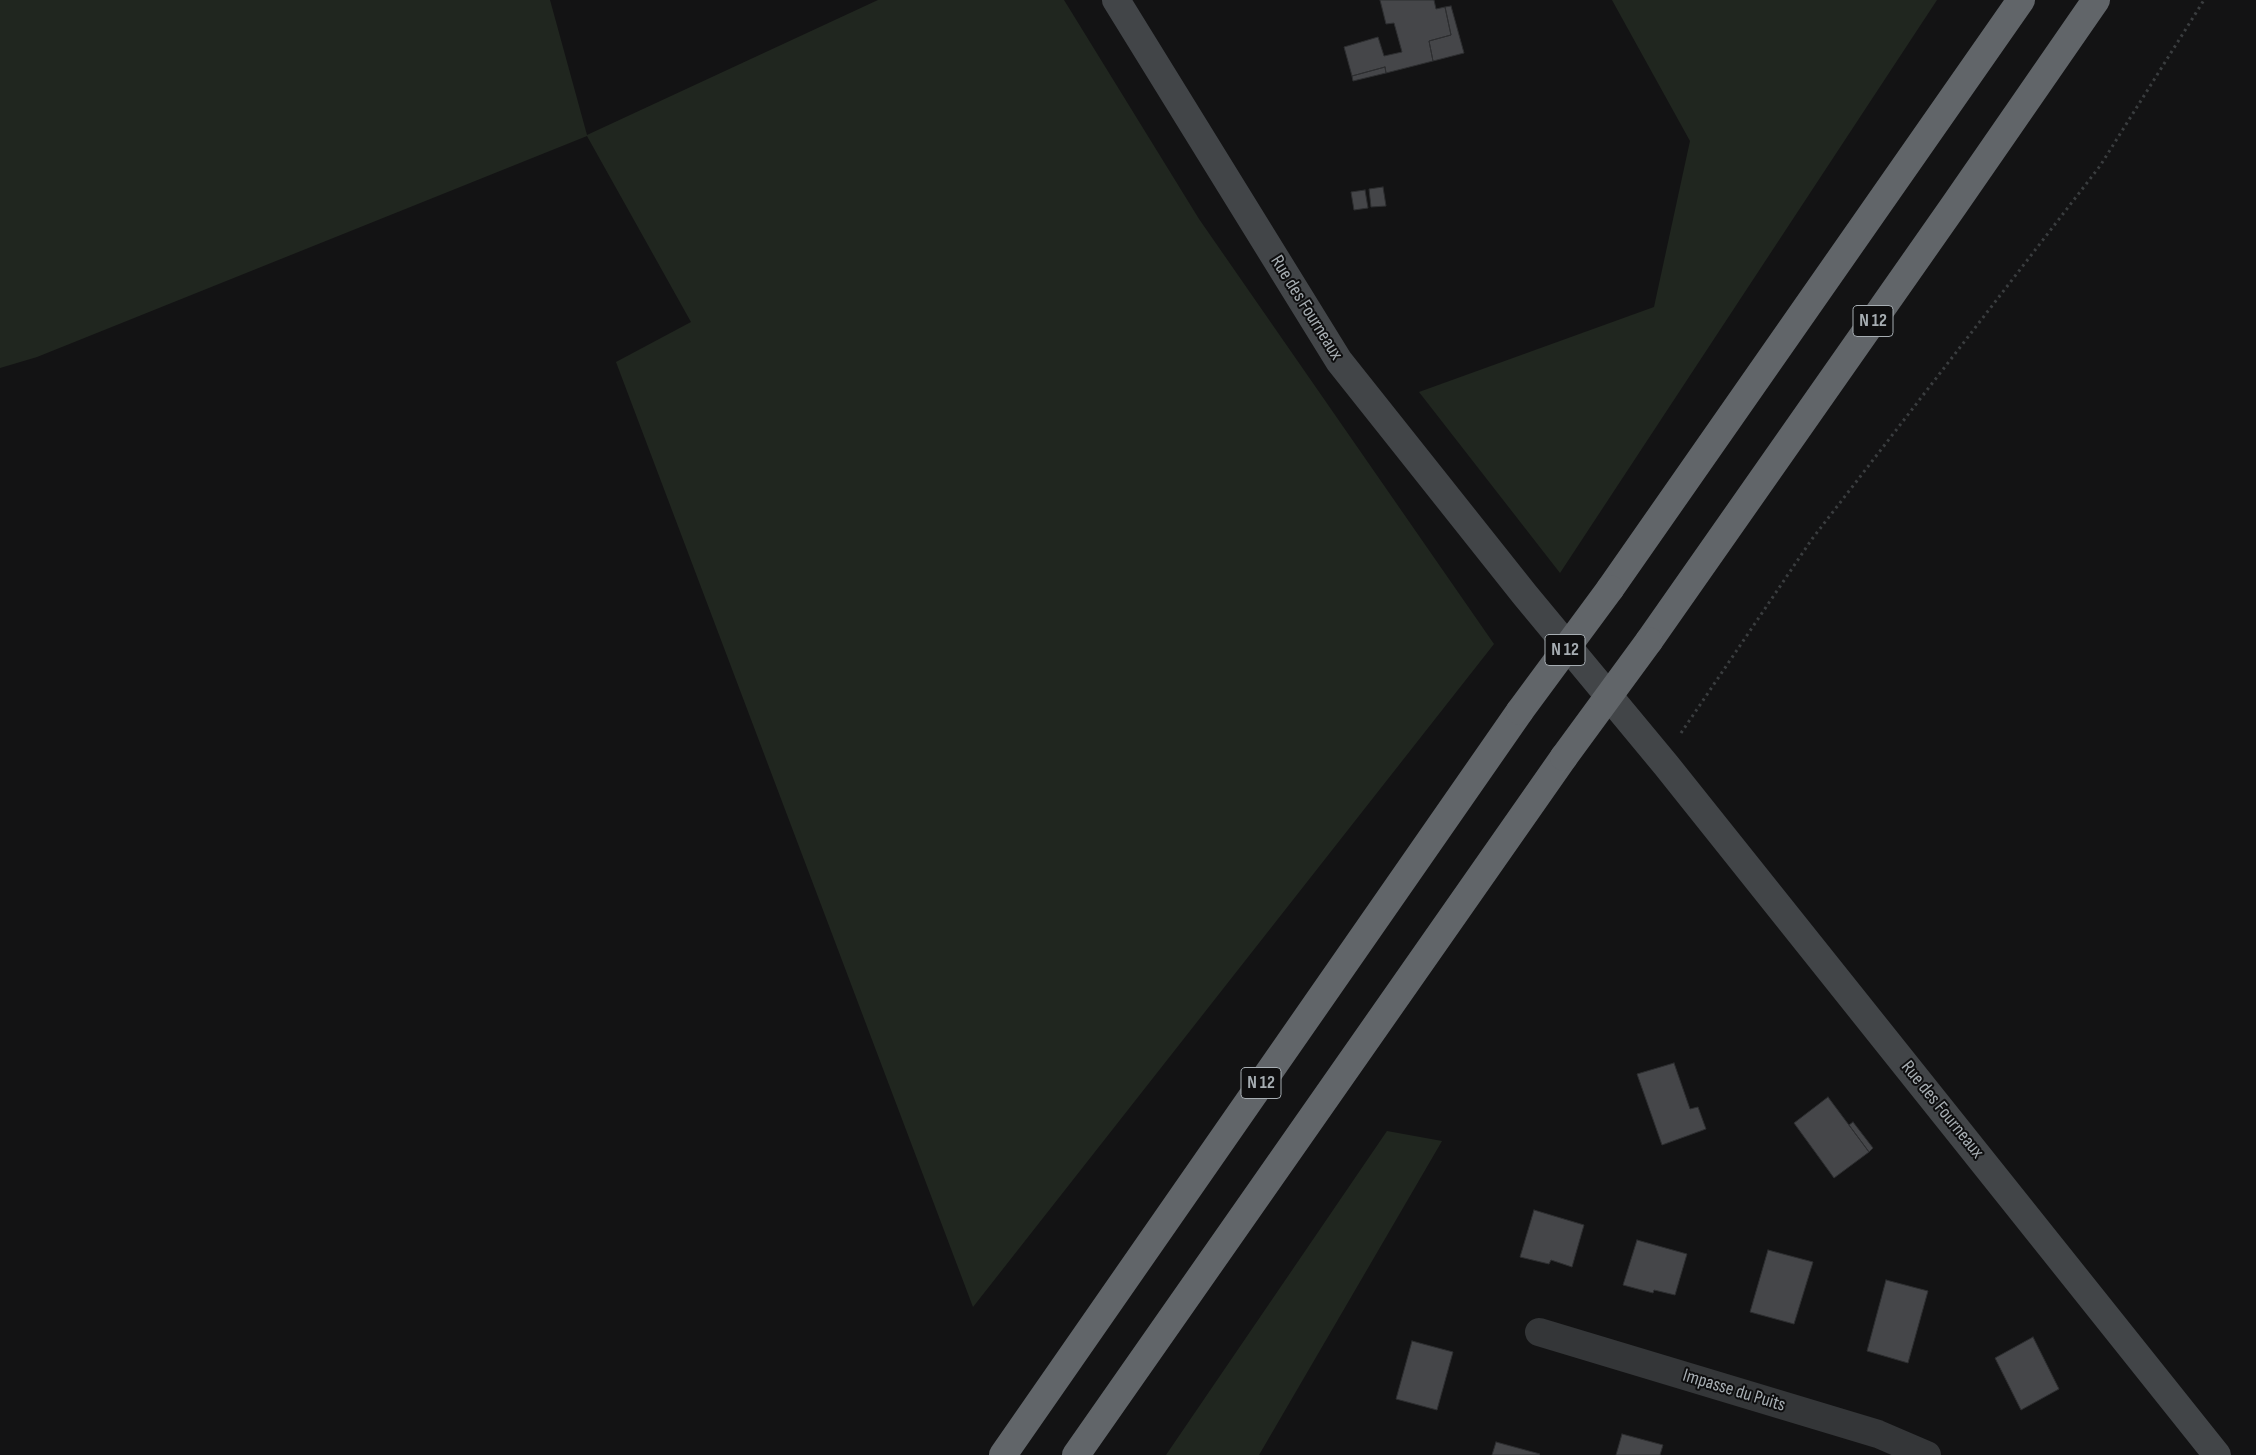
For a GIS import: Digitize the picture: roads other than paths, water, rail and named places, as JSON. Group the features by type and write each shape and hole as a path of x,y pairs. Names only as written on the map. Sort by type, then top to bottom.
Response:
{"highway":[{"name":"N 12","path":"1003,1455 1520,711 1610,589 2021,0"},
{"name":"N 12","path":"1076,1455 1564,757 1649,641 1956,204 2096,0"}],"street":[{"name":"Rue des Fourneaux","path":"1116,0 1338,361 1525,595 1666,765 2217,1455"},
{"name":"Impasse du Puits","path":"1539,1332 1878,1434 1927,1455"}]}
